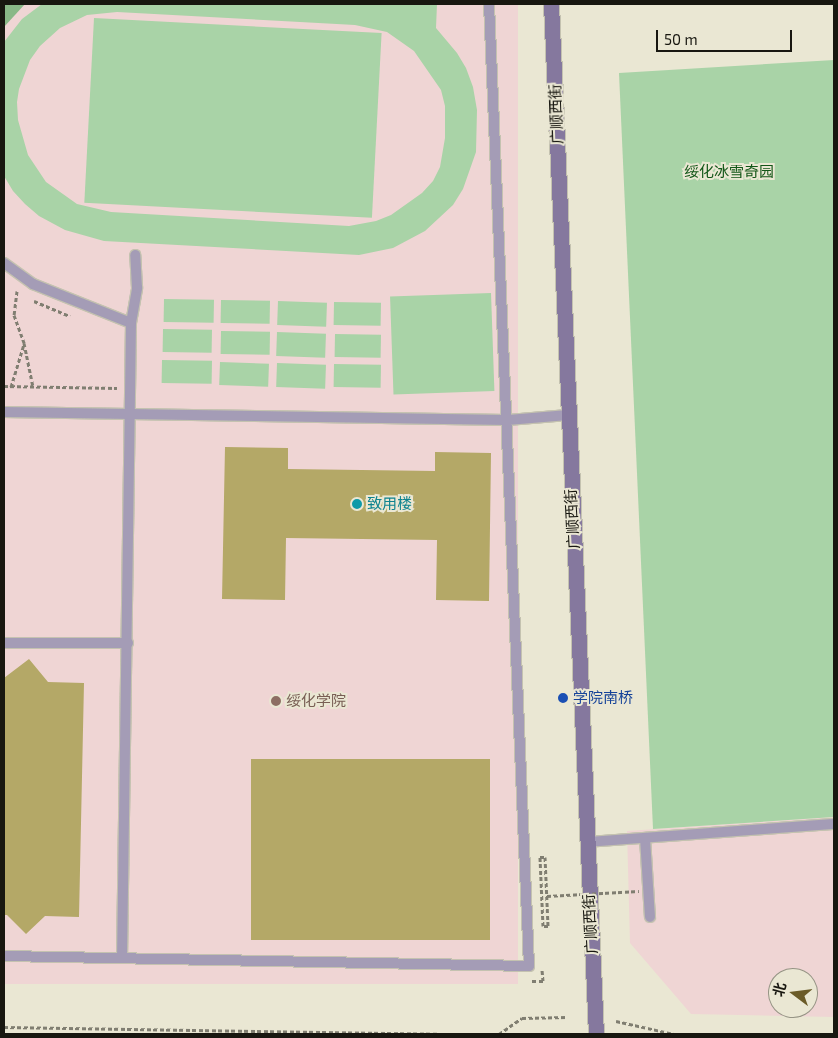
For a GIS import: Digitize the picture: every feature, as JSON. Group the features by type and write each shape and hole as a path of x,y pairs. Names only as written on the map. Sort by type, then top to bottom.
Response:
{"main road":[{"name":"广顺西街","path":"551,4 596,1034"}],"lane":[{"path":"4,956 529,966 489,4"},
{"path":"122,957 128,643 131,323 137,288 135,255"},
{"path":"4,263 33,284 49,292 131,323"},
{"path":"4,412 507,420 568,415"},
{"path":"4,643 128,643"},
{"path":"587,842 834,824"},
{"path":"645,838 650,917"}],"path":[{"path":"11,287 24,296"},
{"path":"16,291 14,315 24,343 33,387"},
{"path":"32,300 59,313 76,317"},
{"path":"11,387 24,343"},
{"path":"4,386 117,389 118,380"},
{"path":"537,852 540,931"},
{"path":"541,885 540,857 545,857 548,926 543,926 542,898"},
{"path":"547,896 639,891"},
{"path":"523,980 542,981 542,961"},
{"path":"499,1034 522,1018 567,1017"},
{"path":"616,1021 674,1034"},
{"path":"4,1027 438,1034"}],"shaded area":[{"name":"绥化学院","path":"4,4 518,4 518,984 4,984"},
{"path":"834,817 834,1017 818,1017 818,968 768,968 768,1016 691,1014 630,943 627,831"}],"green space":[{"path":"4,4 25,4 4,27"},
{"path":"42,4 437,4 436,28 457,53 466,68 473,87 477,110 476,152 463,189 453,205 425,231 393,248 359,255 104,241 65,230 39,216 25,204 13,191 4,176 4,42 22,19","holes":["117,12 355,25 387,32 414,51 441,90 445,106 445,138 440,167 433,181 422,193 391,215 376,221 349,226 111,212 77,204 46,182 28,155 18,120 17,102 19,89 30,60 40,46 60,28 87,15"]},
{"path":"94,18 382,33 372,218 84,203"},
{"name":"绥化冰雪奇园","path":"834,60 834,817 653,829 619,73"},
{"path":"491,293 494,391 393,394 390,297"},
{"path":"164,299 214,300 214,323 164,322"},
{"path":"221,300 270,301 270,324 221,323"},
{"path":"278,301 327,303 326,327 277,325"},
{"path":"334,302 381,303 381,326 334,325"},
{"path":"163,329 212,330 212,353 163,352"},
{"path":"221,331 270,332 270,355 221,354"},
{"path":"277,332 326,334 325,358 276,356"},
{"path":"335,334 381,335 381,358 335,357"},
{"path":"162,360 212,361 212,384 162,383"},
{"path":"220,362 269,364 268,387 219,385"},
{"path":"277,363 326,365 325,389 276,387"},
{"path":"334,364 381,365 381,388 334,387"}],"building":[{"name":"致用楼","path":"225,447 288,448 288,469 435,471 435,452 491,453 489,601 436,600 437,540 286,538 285,600 222,599"},
{"path":"29,659 48,682 84,683 79,917 45,916 26,934 7,915 4,915 4,678"},
{"path":"251,759 490,759 490,940 251,940"}],"place":[{"name":"致用楼","path":"357,504"},
{"name":"学院南桥","path":"563,698"},
{"name":"绥化学院","path":"276,701"}]}
